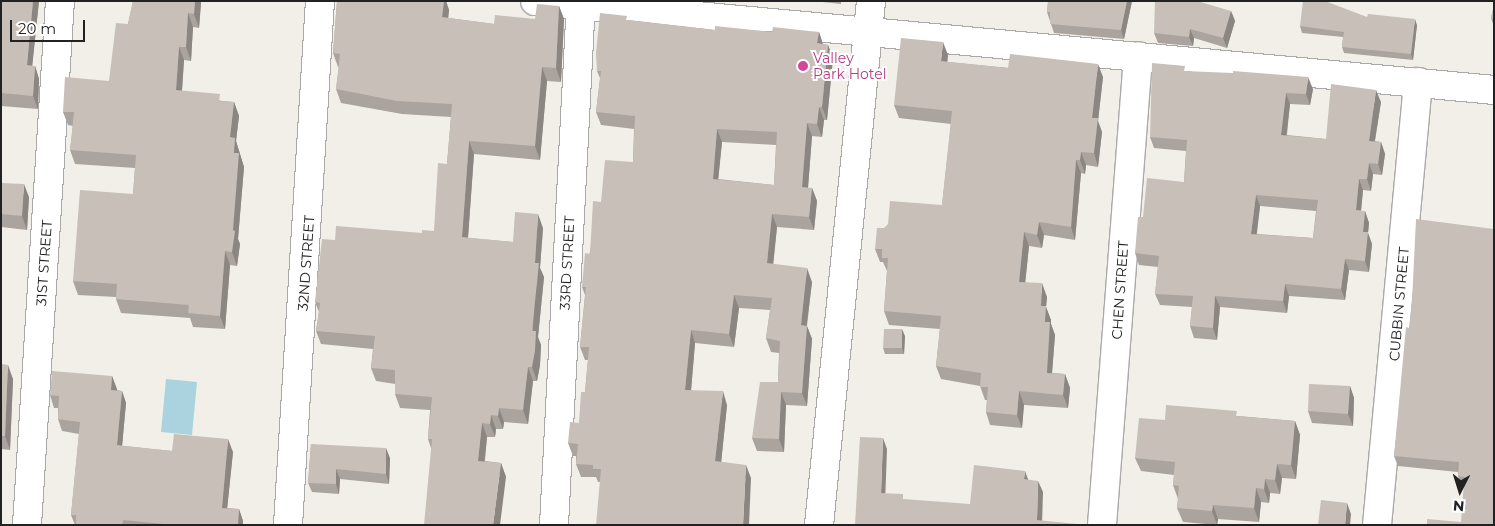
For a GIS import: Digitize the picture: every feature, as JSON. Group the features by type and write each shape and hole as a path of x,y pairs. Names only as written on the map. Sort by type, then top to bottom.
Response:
{"street":[{"name":"31ST STREET","path":"27,525 60,1"},
{"name":"32ND STREET","path":"288,525 320,1"},
{"path":"535,1 581,3 867,32 1494,90"},
{"path":"818,525 871,1"},
{"name":"33RD STREET","path":"554,525 581,3"},
{"name":"CHEN STREET","path":"1102,525 1138,56"},
{"name":"CUBBIN STREET","path":"1377,525 1418,82"}],"water":[{"path":"166,379 197,382 192,435 161,432"}],"building":[{"path":"1,1 33,1 27,65 35,66 33,96 1,93"},
{"path":"133,1 195,1 194,14 188,13 186,47 179,47 176,90 220,94 219,101 234,102 230,137 235,138 234,153 239,153 233,230 235,231 232,252 225,251 220,316 188,313 189,305 116,299 117,284 73,281 80,190 133,194 136,155 70,150 74,112 63,112 65,77 109,81 116,23 128,24"},
{"path":"337,1 444,1 442,17 494,24 495,15 535,19 537,4 559,6 556,68 542,67 535,146 469,141 462,237 513,242 515,212 538,214 535,263 539,263 532,331 536,331 535,351 532,367 528,367 523,410 499,408 498,416 491,415 490,424 482,423 478,461 501,463 493,525 424,525 432,439 428,439 432,397 395,394 395,370 371,368 375,336 316,331 320,303 315,302 322,239 335,240 336,226 422,233 422,230 434,231 438,163 447,164 452,104 397,101 336,89 340,54 333,53"},
{"path":"1048,1 1127,1 1121,30 1050,24 1050,12 1047,12"},
{"path":"1155,1 1197,1 1231,11 1223,38 1190,29 1189,37 1154,33"},
{"path":"1303,1 1325,1 1367,17 1368,14 1415,19 1411,54 1342,47 1344,32 1300,26"},
{"path":"1494,5 1494,19 1491,18"},
{"path":"600,13 627,16 626,20 715,30 715,26 772,32 773,27 819,32 817,43 828,45 822,107 819,107 817,124 807,123 802,187 812,188 809,217 772,214 767,263 807,268 801,325 807,326 802,393 781,392 779,439 752,438 760,382 778,382 780,341 766,338 772,298 734,295 729,334 691,330 685,390 723,391 715,461 746,465 743,525 596,525 601,469 593,469 593,465 576,464 578,444 568,443 570,422 579,423 581,392 585,392 589,347 580,347 586,287 582,287 585,253 590,254 593,201 601,202 605,160 633,162 635,116 596,112 601,71 597,71 596,53","holes":["717,129 777,132 774,185 713,179"]},
{"path":"901,38 943,42 941,61 1008,68 1010,54 1098,64 1092,118 1098,118 1094,153 1081,152 1080,160 1076,160 1071,227 1039,222 1037,235 1024,232 1019,282 1042,283 1041,306 1046,306 1045,322 1050,322 1047,373 1065,374 1063,395 1019,391 1017,415 986,412 988,387 980,387 981,373 936,366 941,316 884,311 888,258 882,258 882,249 875,249 877,228 884,228 888,224 890,201 942,205 952,111 894,105"},
{"path":"1152,63 1185,66 1184,71 1233,73 1233,71 1308,77 1306,94 1286,93 1281,135 1326,139 1331,84 1376,90 1369,141 1381,142 1378,164 1369,163 1367,179 1359,179 1356,210 1365,211 1363,232 1368,232 1365,261 1345,259 1341,289 1285,284 1283,301 1215,296 1213,328 1190,326 1193,296 1155,294 1159,256 1135,253 1138,217 1143,217 1147,178 1184,182 1187,140 1150,137","holes":["1256,195 1318,200 1313,238 1251,234"]},
{"path":"1,183 24,184 22,216 1,214"},
{"path":"1416,219 1494,229 1494,525 1427,525 1427,519 1461,522 1465,477 1458,476 1459,462 1394,456 1406,327 1409,328 1412,302"},
{"path":"884,329 902,329 902,348 883,348"},
{"path":"1,364 8,365 5,436 1,436"},
{"path":"52,371 112,376 111,390 122,391 117,445 172,451 174,434 228,439 222,508 239,509 238,525 174,525 123,520 122,525 76,525 76,515 71,515 80,422 58,419 59,396 50,395"},
{"path":"1309,384 1350,386 1348,414 1308,411"},
{"path":"1166,405 1237,411 1236,416 1295,421 1291,465 1277,464 1275,480 1265,479 1264,489 1256,488 1254,508 1213,505 1212,511 1177,508 1179,486 1173,485 1175,462 1135,458 1139,418 1165,420"},
{"path":"860,437 883,438 881,493 903,494 903,499 970,504 974,465 1025,471 1024,479 1038,481 1037,520 1077,525 855,525"},
{"path":"311,444 386,448 386,474 336,469 336,484 308,483"},
{"path":"1321,500 1347,503 1345,525 1318,525"}],"place":[{"name":"Valley Park Hotel","path":"803,66"}]}
